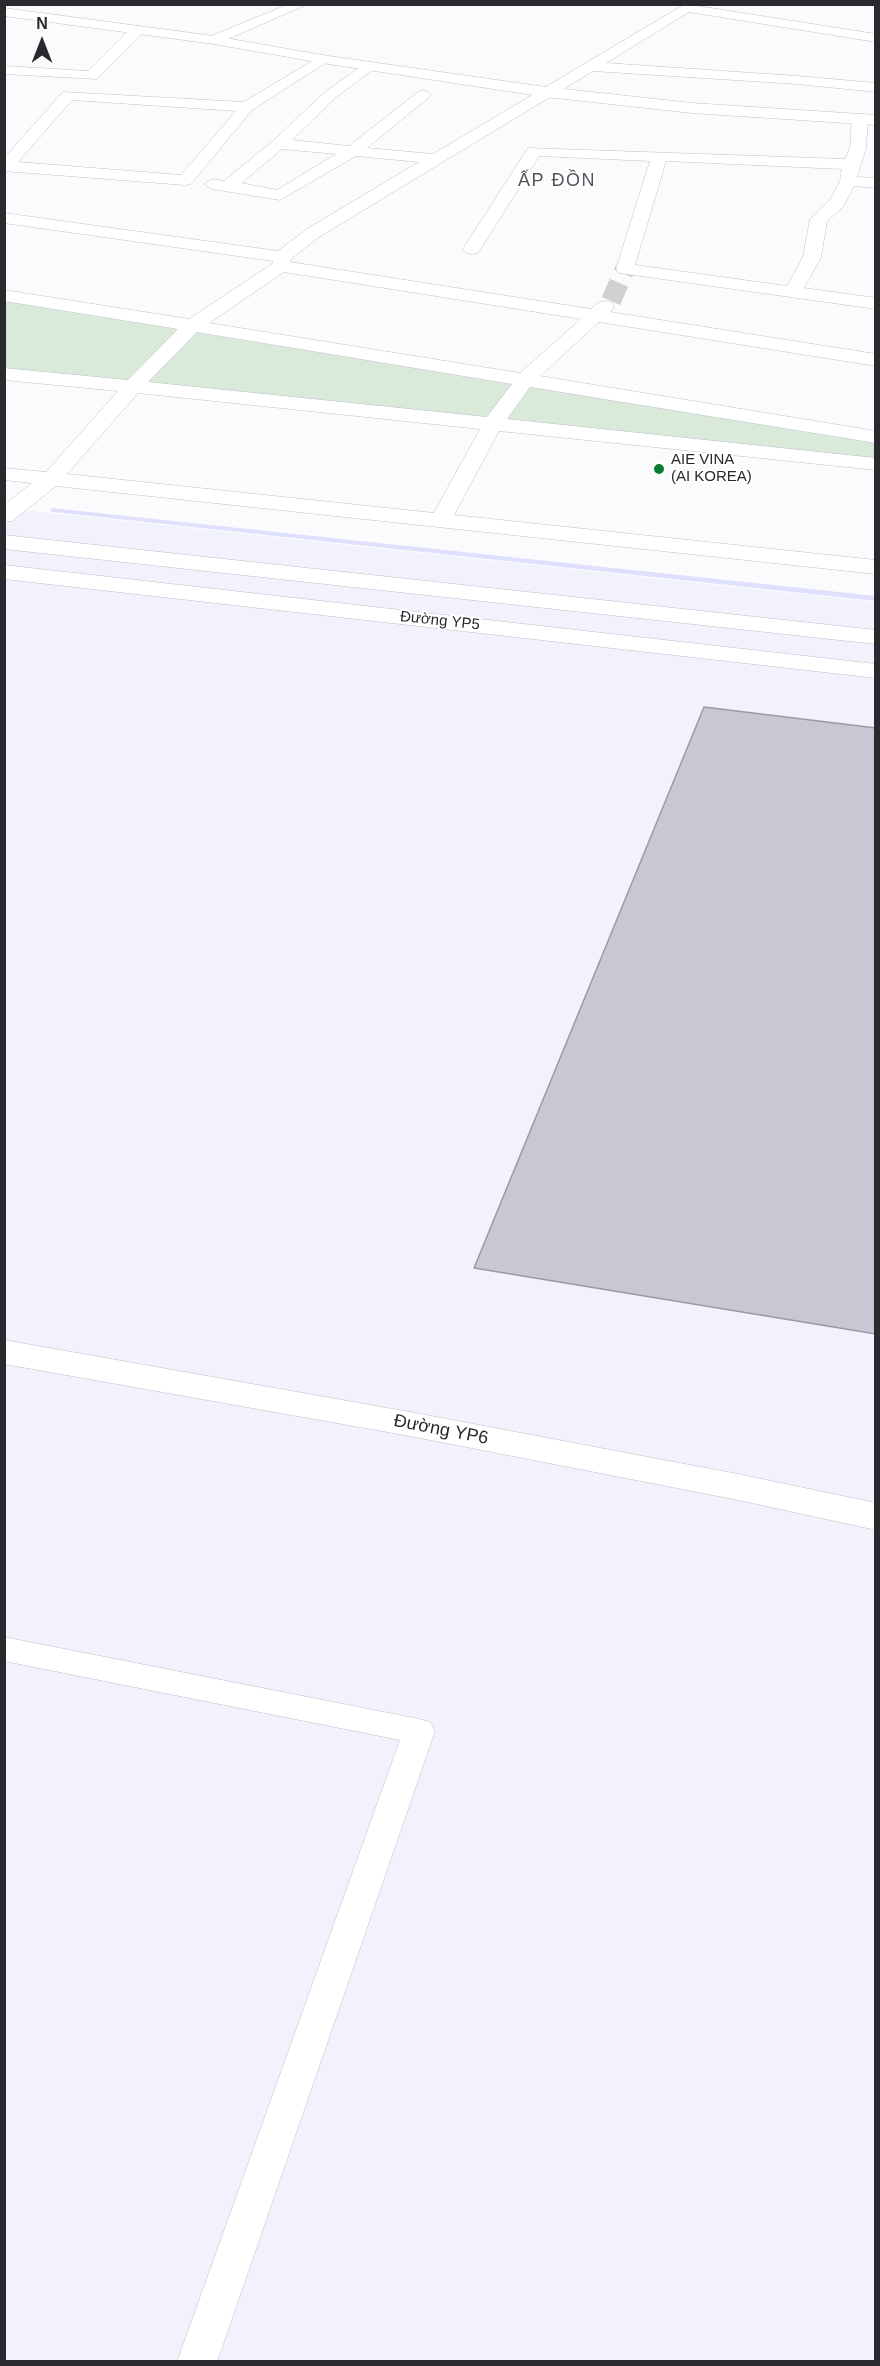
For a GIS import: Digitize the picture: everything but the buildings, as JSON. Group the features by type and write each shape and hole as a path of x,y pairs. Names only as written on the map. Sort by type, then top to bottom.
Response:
{"street":[{"path":"214,40 302,4"},
{"path":"4,516 51,478 157,359 193,325 281,261 313,232 689,6 876,39"},
{"path":"4,12 214,40 322,59 546,92 692,108 868,119 837,203 819,219 812,257 793,292"},
{"path":"5,167 68,95 92,76 137,30"},
{"path":"184,180 247,107 322,59"},
{"path":"227,186 279,144 331,94 371,66"},
{"path":"590,66 797,80 876,88"},
{"path":"4,70 92,76"},
{"path":"47,94 247,107"},
{"path":"5,167 184,180 280,195 353,151 423,95"},
{"path":"218,140 238,141"},
{"path":"259,142 434,159"},
{"path":"472,249 534,151 660,156 850,172 876,183"},
{"path":"660,156 625,269 876,304"},
{"path":"4,218 281,261 594,317 876,360"},
{"path":"4,295 876,436"},
{"path":"441,520 492,425 525,379 611,301"},
{"path":"4,374 876,464"},
{"path":"4,474 876,567"},
{"name":"Đường YP5","path":"4,542 876,637"},
{"name":"Đường YP5","path":"4,572 876,671"},
{"name":"Đường YP6","path":"4,1352 410,1424 738,1486 876,1517"}],"lane":[{"path":"4,1649 419,1731 197,2361"}],"shaded area":[{"path":"5,508 875,602 875,2361 5,2362"}],"green space":[{"path":"4,301 875,443 875,459 5,370"}],"waterway":[{"path":"54,510 876,599"}],"tunnel":[{"path":"611,301 625,269"}],"place":[{"name":"AIE VINA (AI KOREA)","path":"659,469"}],"district":[{"name":"ẤP ĐỒN","path":"557,181"}]}
